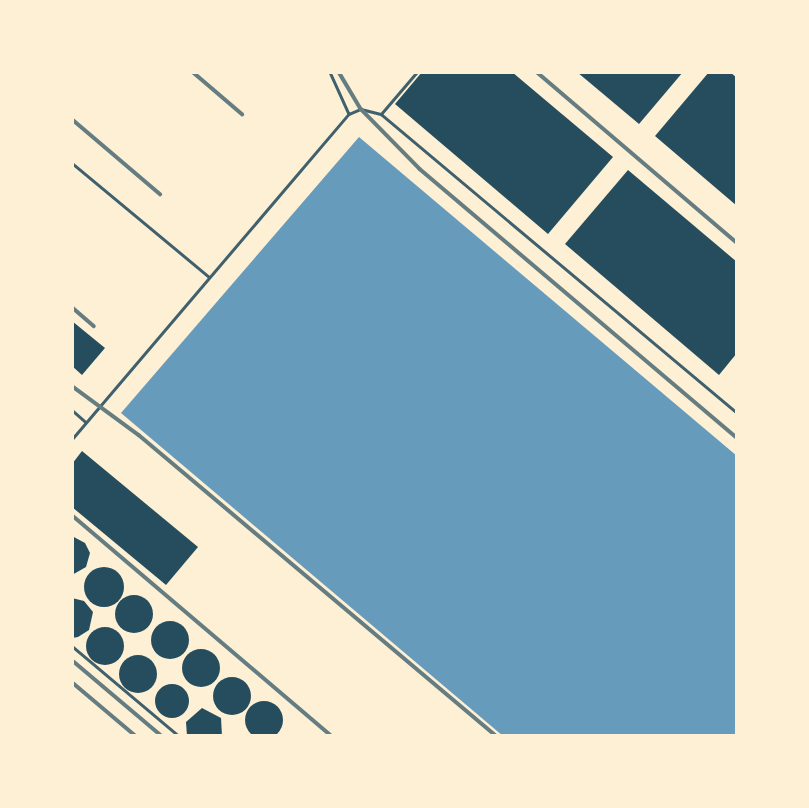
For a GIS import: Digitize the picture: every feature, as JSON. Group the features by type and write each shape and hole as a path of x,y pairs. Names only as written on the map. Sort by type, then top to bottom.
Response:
{"lane":[{"path":"330,72 349,114"},
{"path":"382,114 416,72"},
{"path":"72,439 208,276 349,114 361,109 382,114 737,413"},
{"path":"72,163 208,276"},
{"path":"72,410 86,422"},
{"path":"72,646 179,736"}],"water":[{"path":"359,137 737,456 737,736 503,736 121,413"}],"building":[{"path":"422,72 512,72 613,157 548,234 395,104"},
{"path":"577,72 683,72 639,124"},
{"path":"709,72 730,72 737,78 737,206 655,136"},
{"path":"628,170 737,262 737,353 719,375 565,244"},
{"path":"72,321 105,348 82,375 72,366"},
{"path":"82,451 198,547 166,585 72,507 72,464"},
{"path":"72,536 85,543 90,553 86,567 72,575"},
{"path":"104,567 118,573 124,587 118,601 104,607 90,601 84,587 90,573"},
{"path":"134,595 147,601 153,614 147,627 134,633 121,627 115,614 121,601"},
{"path":"72,598 84,601 93,612 89,630 72,638"},
{"path":"170,621 184,626 189,640 184,654 170,659 156,654 151,640 156,626"},
{"path":"105,627 119,632 124,646 119,660 105,665 91,660 86,646 91,632"},
{"path":"201,649 214,655 220,668 214,681 201,687 188,681 182,668 188,655"},
{"path":"138,655 152,660 157,674 152,688 138,693 124,688 119,674 124,660"},
{"path":"232,677 246,682 251,696 246,710 232,715 218,710 213,696 218,682"},
{"path":"172,684 184,689 189,701 184,713 172,718 160,713 155,701 160,689"},
{"path":"264,701 278,706 283,720 278,734 264,739 250,734 245,720 250,706"},
{"path":"202,708 221,718 222,736 187,736 186,722"}],"railway":[{"path":"193,72 242,114"},
{"path":"339,72 361,109 420,169 737,438"},
{"path":"537,72 737,243"},
{"path":"72,119 160,194"},
{"path":"72,307 94,326"},
{"path":"72,386 139,435 497,736"},
{"path":"72,515 332,736"},
{"path":"72,660 162,736"},
{"path":"72,682 136,736"}]}
